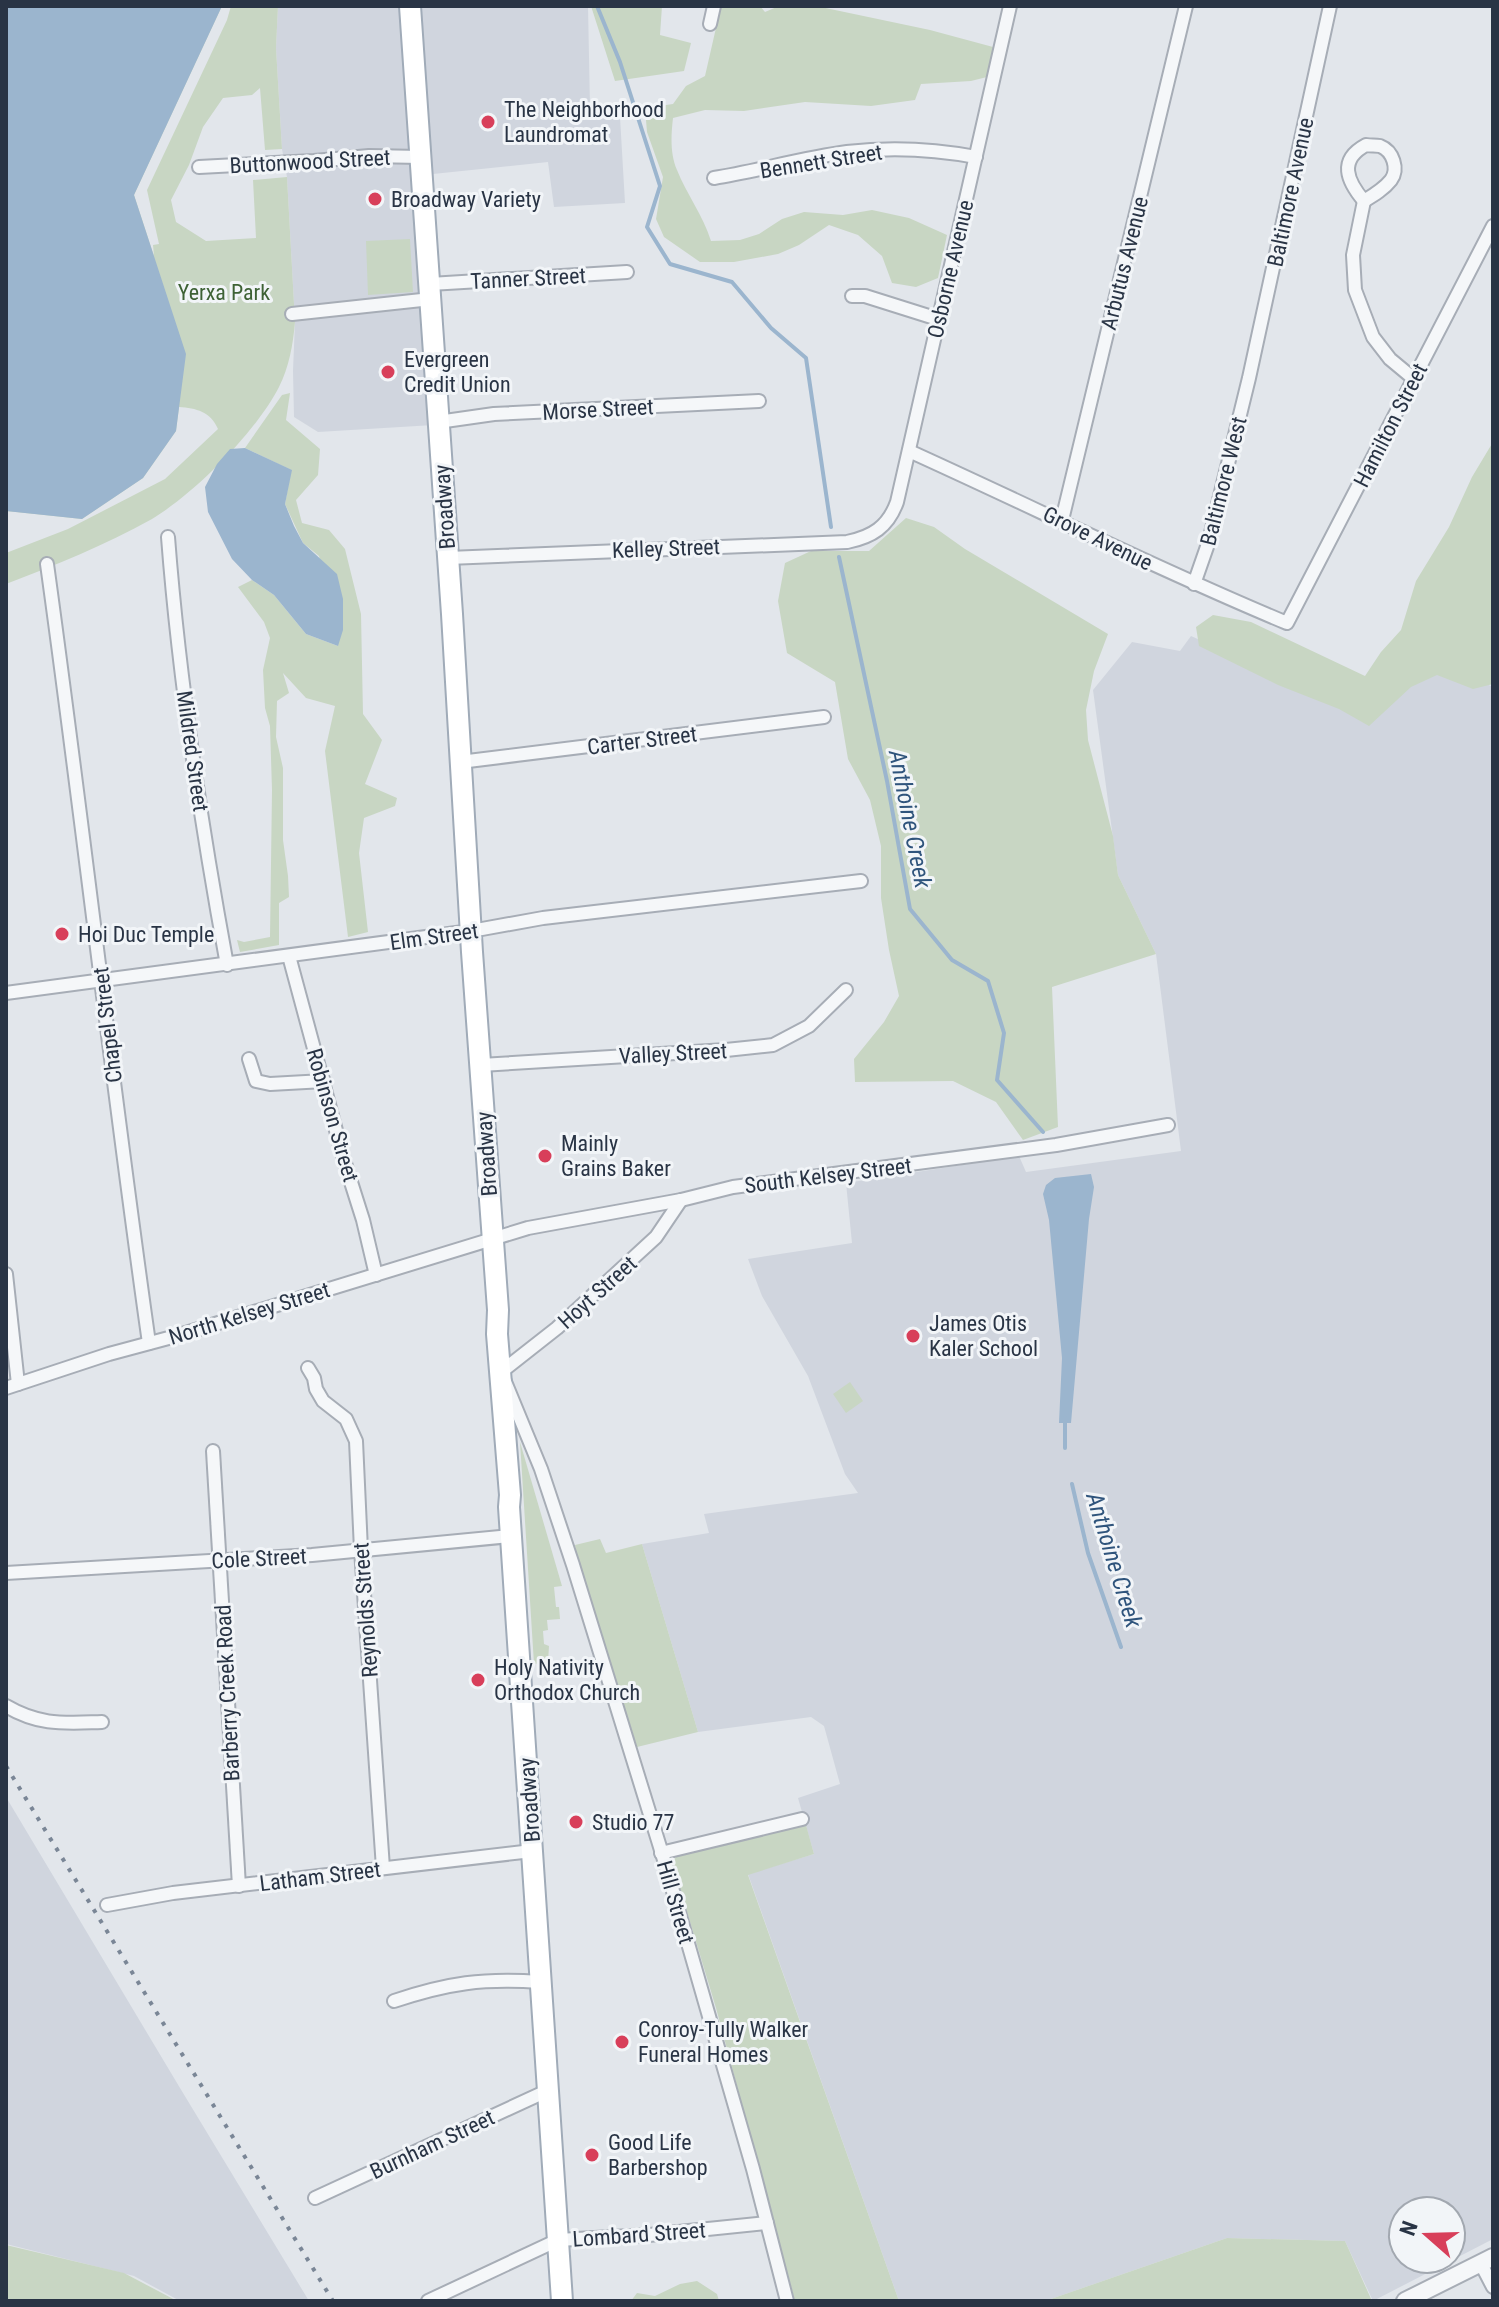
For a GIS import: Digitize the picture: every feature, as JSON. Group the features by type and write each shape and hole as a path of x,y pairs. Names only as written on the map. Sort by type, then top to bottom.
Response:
{"main road":[{"name":"Broadway","path":"410,6 562,2301"}],"street":[{"path":"710,24 714,6"},
{"name":"Osborne Avenue","path":"881,528 889,521 897,502 1010,6"},
{"name":"Arbutus Avenue","path":"1062,520 1186,6"},
{"name":"Baltimore Avenue","path":"1249,378 1330,6"},
{"path":"1364,201 1354,190 1347,171 1349,160 1355,151 1366,145 1380,146 1391,156 1395,167 1393,178 1364,201 1353,255 1355,290 1373,337 1390,359 1414,379"},
{"name":"Bennett Street","path":"714,178 794,161 875,150 948,152 976,157"},
{"name":"Buttonwood Street","path":"199,167 369,156 421,157"},
{"name":"Hamilton Street","path":"1287,623 1493,226"},
{"name":"Tanner Street","path":"292,314 430,291 627,272"},
{"path":"852,296 865,296 938,319"},
{"name":"Baltimore West","path":"1194,584 1209,541 1249,378"},
{"name":"Morse Street","path":"438,422 494,414 759,401"},
{"name":"Grove Avenue","path":"909,451 1194,584 1287,623"},
{"name":"Kelley Street","path":"448,558 847,542 872,535 881,528"},
{"name":"Mildred Street","path":"168,537 195,772 227,965"},
{"name":"Chapel Street","path":"47,564 149,1343"},
{"name":"Carter Street","path":"460,762 824,717"},
{"name":"Elm Street","path":"6,993 471,931 543,918 861,881"},
{"name":"Robinson Street","path":"289,956 376,1275"},
{"name":"Valley Street","path":"481,1065 773,1045 809,1026 846,990"},
{"path":"249,1059 256,1081 270,1084 324,1081"},
{"name":"South Kelsey Street","path":"492,1239 528,1228 681,1200 733,1187 1056,1145 1168,1125"},
{"name":"Hoyt Street","path":"501,1372 557,1328 648,1246 667,1224 681,1200"},
{"name":"North Kelsey Street","path":"12,1386 492,1239"},
{"path":"6,1274 12,1386"},
{"name":"Reynolds Street","path":"308,1368 323,1401 346,1419 354,1434 383,1868"},
{"name":"Hill Street","path":"501,1372 541,1469 573,1565 661,1853 787,2301"},
{"name":"Barberry Creek Road","path":"213,1451 239,1886"},
{"name":"Cole Street","path":"6,1573 361,1550 511,1536"},
{"path":"6,1706 29,1718 56,1723 102,1722"},
{"path":"661,1853 802,1819"},
{"name":"Latham Street","path":"107,1905 173,1893 532,1851"},
{"path":"394,2001 464,1982 507,1979 540,1982"},
{"name":"Burnham Street","path":"315,2198 549,2090"},
{"name":"Lombard Street","path":"428,2301 558,2240 767,2223"},
{"path":"1405,2301 1487,2260 1493,2287"}],"shaded area":[{"path":"278,6 588,6 590,108 620,117 625,203 554,207 548,162 433,174 450,424 318,432 294,417 295,322 276,48"},
{"path":"1191,636 1368,716 1403,645 1493,687 1493,2239 1467,2252 1467,2195 1387,2195 1387,2275 1423,2275 1373,2301 1345,2241 1227,2238 1045,2301 899,2301 748,1874 814,1854 798,1798 840,1784 824,1726 811,1717 698,1732 642,1544 709,1533 704,1514 858,1493 845,1474 808,1376 762,1296 748,1259 852,1243 846,1183 1019,1156 1026,1172 1181,1151 1156,954 1118,875 1093,690 1132,642 1180,651"},
{"path":"6,1797 309,2301 180,2301 134,2276 6,2244"}],"green space":[{"name":"Yerxa Park","path":"6,6 222,6 134,195 154,256 153,245 159,244 147,190 231,6 278,6 276,48 282,149 265,150 260,88 252,95 223,98 203,127 189,165 171,200 176,222 206,241 256,238 253,180 287,177 295,322 285,372 269,405 240,442 205,478 152,519 80,554 6,584 6,553 68,529 165,479 218,429 202,412 179,407 176,431 143,478 82,519 6,511"},
{"path":"591,6 662,6 660,35 691,43 684,71 615,81"},
{"path":"721,6 760,6 765,12 779,6 816,6 993,47 987,77 921,84 915,100 871,106 805,102 744,111 705,110 673,118 675,164 711,241 740,240 759,234 782,219 804,212 843,215 872,210 909,218 947,235 938,278 916,287 892,283 882,256 858,235 829,225 799,245 778,254 734,262 700,262 664,237 656,219 663,177 647,132 645,108 673,104 686,86 705,76"},
{"path":"410,239 413,292 368,295 366,241"},
{"path":"290,393 286,420 320,449 318,475 296,500 302,523 329,530 345,549 361,614 363,714 382,740 365,784 397,798 395,806 364,818 359,853 368,932 348,937 325,751 335,706 306,698 283,673 289,693 277,701 276,737 283,768 283,840 289,897 279,903 279,945 240,952 237,940 244,942 270,937 272,790 270,726 265,708 263,670 270,638 264,622 238,587 252,580 274,595 306,634 338,646 319,556 303,543 285,504 291,470 245,448 282,395"},
{"path":"1493,442 1493,684 1473,689 1437,675 1411,687 1369,726 1339,709 1278,685 1199,646 1196,627 1213,615 1251,622 1365,676 1401,630 1416,581 1449,527 1472,477"},
{"path":"906,518 934,527 965,549 1108,634 1094,671 1086,710 1088,740 1113,836 1118,875 1156,954 1052,987 1058,1127 1023,1140 996,1102 953,1081 855,1082 854,1059 884,1022 899,996 881,898 881,846 870,800 848,759 835,682 787,653 778,601 785,563 811,551 869,551"},
{"path":"850,1382 863,1401 846,1413 833,1394"},
{"path":"520,1442 562,1586 554,1587 560,1619 547,1620 548,1630 543,1631 544,1644 549,1646 548,1662 534,1664"},
{"path":"600,1539 606,1553 642,1544 698,1732 637,1747 576,1552 575,1545"},
{"path":"806,1825 814,1854 748,1875 899,2301 795,2301 716,2008 672,1862 677,1856"},
{"path":"1227,2238 1345,2241 1372,2301 1045,2301"},
{"path":"6,2245 124,2273 177,2301 6,2301"},
{"path":"697,2281 717,2294 719,2301 631,2301 637,2293 655,2296 680,2284"}],"water":[{"path":"6,6 222,6 134,195 186,354 176,431 143,478 82,519 6,511"},
{"path":"245,448 292,470 285,504 294,526 303,543 337,574 343,599 343,630 338,646 306,634 274,595 252,580 232,559 208,512 205,487 217,464 230,449"},
{"path":"1091,1174 1094,1187 1071,1423 1059,1423 1062,1358 1049,1220 1043,1194 1046,1185 1055,1178"}],"waterway":[{"name":"Anthoine Creek","path":"597,6 620,62 660,186 647,227 670,264 732,282 771,328 806,358 831,527"},
{"name":"Anthoine Creek","path":"839,557 887,781 910,909 952,960 988,981 1004,1033 997,1080 1043,1132"},
{"name":"Anthoine Creek","path":"1065,1418 1065,1448"},
{"name":"Anthoine Creek","path":"1072,1484 1088,1553 1121,1647"}],"railway":[{"path":"6,1766 333,2301"}],"place":[{"name":"The Neighborhood Laundromat","path":"488,122"},
{"name":"Broadway Variety","path":"375,199"},
{"name":"Evergreen Credit Union","path":"388,372"},
{"name":"Hoi Duc Temple","path":"62,934"},
{"name":"Mainly Grains Baker","path":"545,1156"},
{"name":"James Otis Kaler School","path":"913,1336"},
{"name":"Holy Nativity Orthodox Church","path":"478,1680"},
{"name":"Studio 77","path":"576,1822"},
{"name":"Conroy-Tully Walker Funeral Homes","path":"622,2042"},
{"name":"Good Life Barbershop","path":"592,2155"}]}
